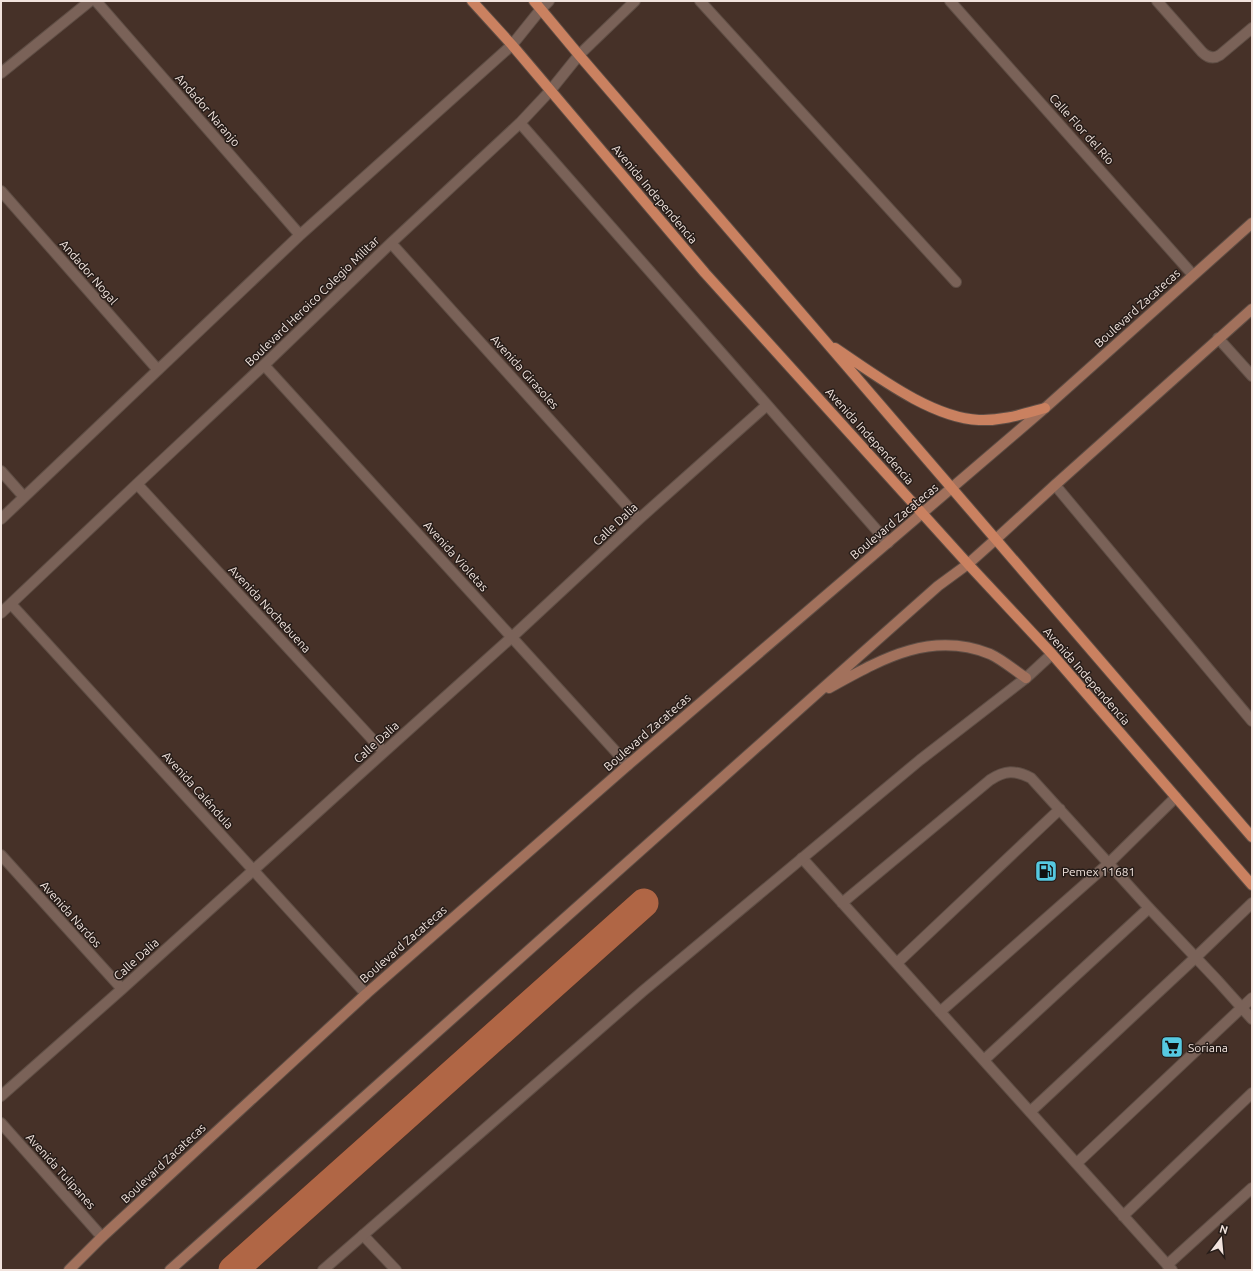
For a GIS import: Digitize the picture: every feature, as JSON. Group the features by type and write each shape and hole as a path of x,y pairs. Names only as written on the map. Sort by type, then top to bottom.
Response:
{"main road":[{"name":"Avenida Independencia","path":"472,1 512,45 705,273 968,564 1052,654 1252,885"},
{"name":"Avenida Independencia","path":"537,5 824,341 1252,837"},
{"name":"Boulevard Zacatecas","path":"69,1270 102,1237 366,994 628,765 952,489 1252,223"},
{"path":"170,1270 938,586 968,564 1252,308"},
{"path":"824,341 927,405 954,415 978,420 1004,419 1045,408"},
{"path":"813,697 876,662 908,650 943,645 967,647 991,655 1026,678"}],"street":[{"path":"1,73 90,1"},
{"name":"Andador Naranjo","path":"96,1 300,235"},
{"path":"1,519 300,235 512,45 537,5 548,1"},
{"name":"Boulevard Heroico Colegio Militar","path":"1,613 391,243 520,123 550,91 579,55 635,1"},
{"path":"700,1 956,282"},
{"name":"Calle Flor del Río","path":"950,1 1194,275"},
{"path":"1157,1 1202,52 1210,57 1220,55 1252,28"},
{"path":"520,123 888,543"},
{"name":"Andador Nogal","path":"1,191 158,370"},
{"name":"Avenida Girasoles","path":"391,243 639,519"},
{"path":"1218,338 1252,376"},
{"name":"Avenida Violetas","path":"264,365 628,765"},
{"name":"Calle Dalia","path":"1,1096 122,989 512,637 639,519 767,405"},
{"path":"1,471 24,497"},
{"name":"Avenida Nochebuena","path":"137,484 384,752"},
{"path":"1055,485 1252,721"},
{"name":"Avenida Caléndula","path":"11,604 366,994"},
{"path":"323,1270 643,991 920,760 1026,678 1052,654"},
{"path":"842,903 990,780 1000,773 1012,772 1022,774 1031,778 1252,1019"},
{"path":"940,1012 1109,863 1176,797"},
{"path":"897,963 1060,809"},
{"name":"Avenida Nardos","path":"1,855 122,989"},
{"path":"802,858 1169,1268 1252,1188"},
{"path":"1030,1112 1252,903"},
{"path":"984,1060 1149,908"},
{"path":"1076,1163 1252,998"},
{"path":"1123,1216 1252,1093"},
{"name":"Avenida Tulipanes","path":"1,1123 102,1237"},
{"path":"363,1235 396,1270"}],"waterway":[{"path":"233,1270 644,903"}],"place":[{"name":"Pemex 11681","path":"1046,871"},
{"name":"Soriana","path":"1172,1047"}]}
